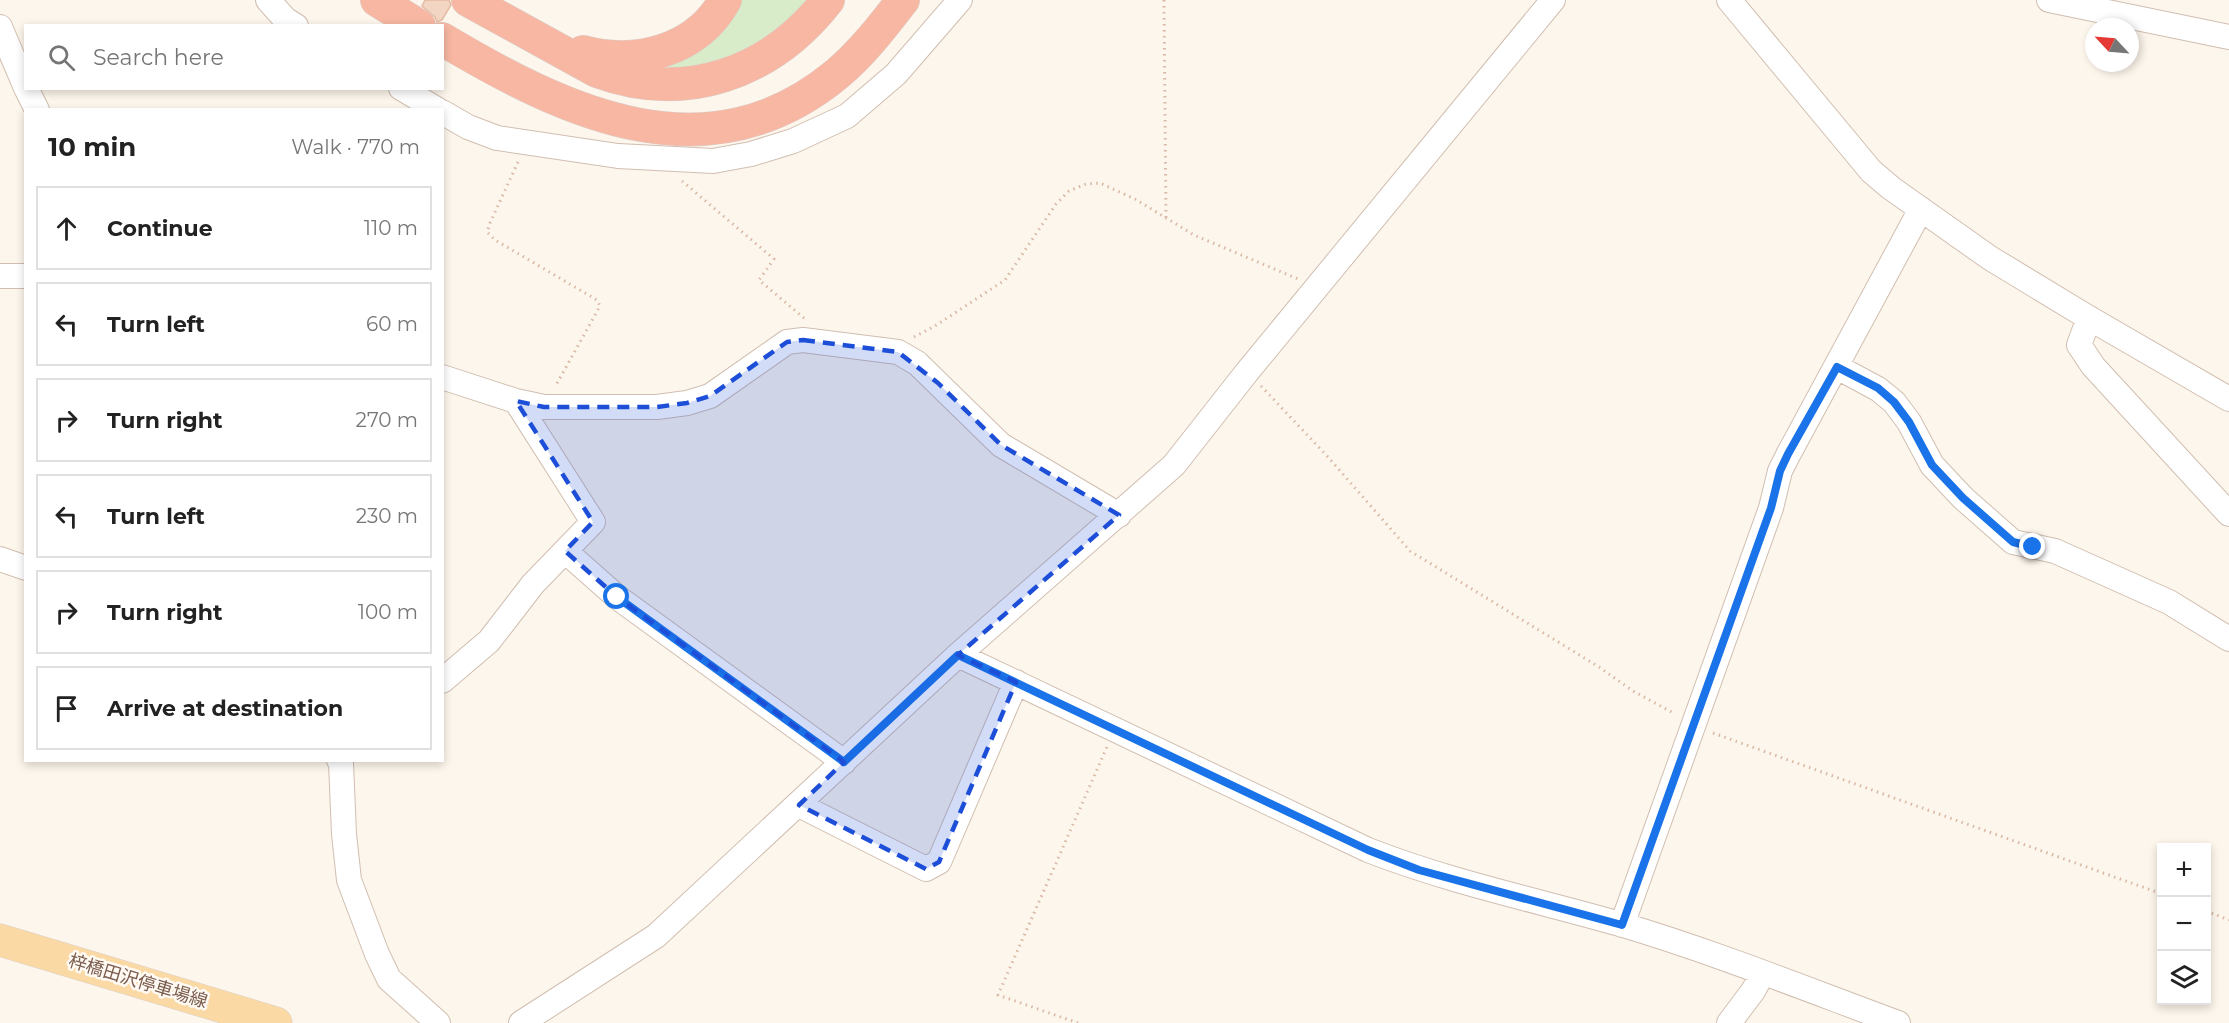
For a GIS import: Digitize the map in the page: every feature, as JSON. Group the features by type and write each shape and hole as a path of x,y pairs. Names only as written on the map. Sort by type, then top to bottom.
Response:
{"highway":[{"path":"377,0 416,24"},
{"path":"468,0 574,60 609,76 642,84 671,85 723,76 766,57 809,24 828,0"},
{"path":"519,30 566,48 590,54 616,58 640,57 663,52 681,44 712,20 725,0"},
{"path":"524,85 560,95 591,100 648,105 710,100 731,94 782,70 819,41 836,23 851,0"},
{"path":"444,40 524,85 593,113 646,128 724,127 750,121 779,110 837,74 861,51 903,0"}],"main road":[{"name":"梓橋田沢停車場線","path":"0,939 276,1023"}],"street":[{"path":"268,0 285,19 293,24"},
{"path":"444,113 483,134 523,143 618,156 713,161 751,154 793,141 847,116 896,74 960,0"},
{"path":"521,1023 656,936 958,655 1174,465 1247,372 1553,0"},
{"path":"1729,0 1871,171 1990,258 2229,399"},
{"path":"2051,0 2229,37"},
{"path":"0,27 24,83"},
{"path":"27,90 36,108"},
{"path":"404,90 435,108"},
{"path":"1622,925 1771,508 1780,471 1921,209"},
{"path":"0,276 24,276"},
{"path":"2089,318 2079,345 2093,366 2229,514"},
{"path":"444,378 516,401 544,407 657,407 687,403 710,396 787,342 803,340 898,352 917,363 1001,445 1119,515"},
{"path":"1837,367 1878,388 1894,402 1909,422 1932,465 1963,498 2013,542 2055,551 2169,602 2229,639"},
{"path":"444,679 489,640 533,584 593,522 516,401"},
{"path":"565,551 617,597 844,762"},
{"path":"0,559 24,567"},
{"path":"958,655 1368,850 1419,870 1622,925 1763,973 1898,1023"},
{"path":"799,805 926,869 939,862 1016,682"},
{"path":"342,762 344,834 349,880 389,979 438,1023"},
{"path":"1729,1023 1753,991 1763,973"}],"path":[{"path":"1164,0 1166,219"},
{"path":"523,143 522,153 487,232 495,240 597,300 600,306 544,407"},
{"path":"667,160 675,174 774,260 759,280 814,327 828,343"},
{"path":"878,348 915,337 1005,280 1056,204 1070,191 1086,184 1100,183 1135,199 1194,235 1317,287"},
{"path":"1247,372 1328,457 1410,551 1599,667 1633,691 1715,734 2157,892"},
{"path":"1078,1023 998,995 1115,729"},
{"path":"2211,913 2229,920"}],"highlighted area":[{"path":"803,340 898,352 938,383 1001,445 1119,515 958,655 1016,682 939,862 926,869 799,805 844,762 617,597 565,551 593,522 516,401 544,407 657,407 687,403 710,396 787,342"}],"green space":[{"path":"734,0 816,0 749,54 660,77 660,63"}],"building":[{"path":"425,0 449,0 451,5 442,20 437,22 435,17 422,6"}],"route":[{"path":"617,597 844,762 958,655 1368,850 1419,870 1622,925 1771,508 1780,471 1837,367 1878,388 1894,402 1909,422 1932,465 1963,498 2013,542 2033,547"}]}
